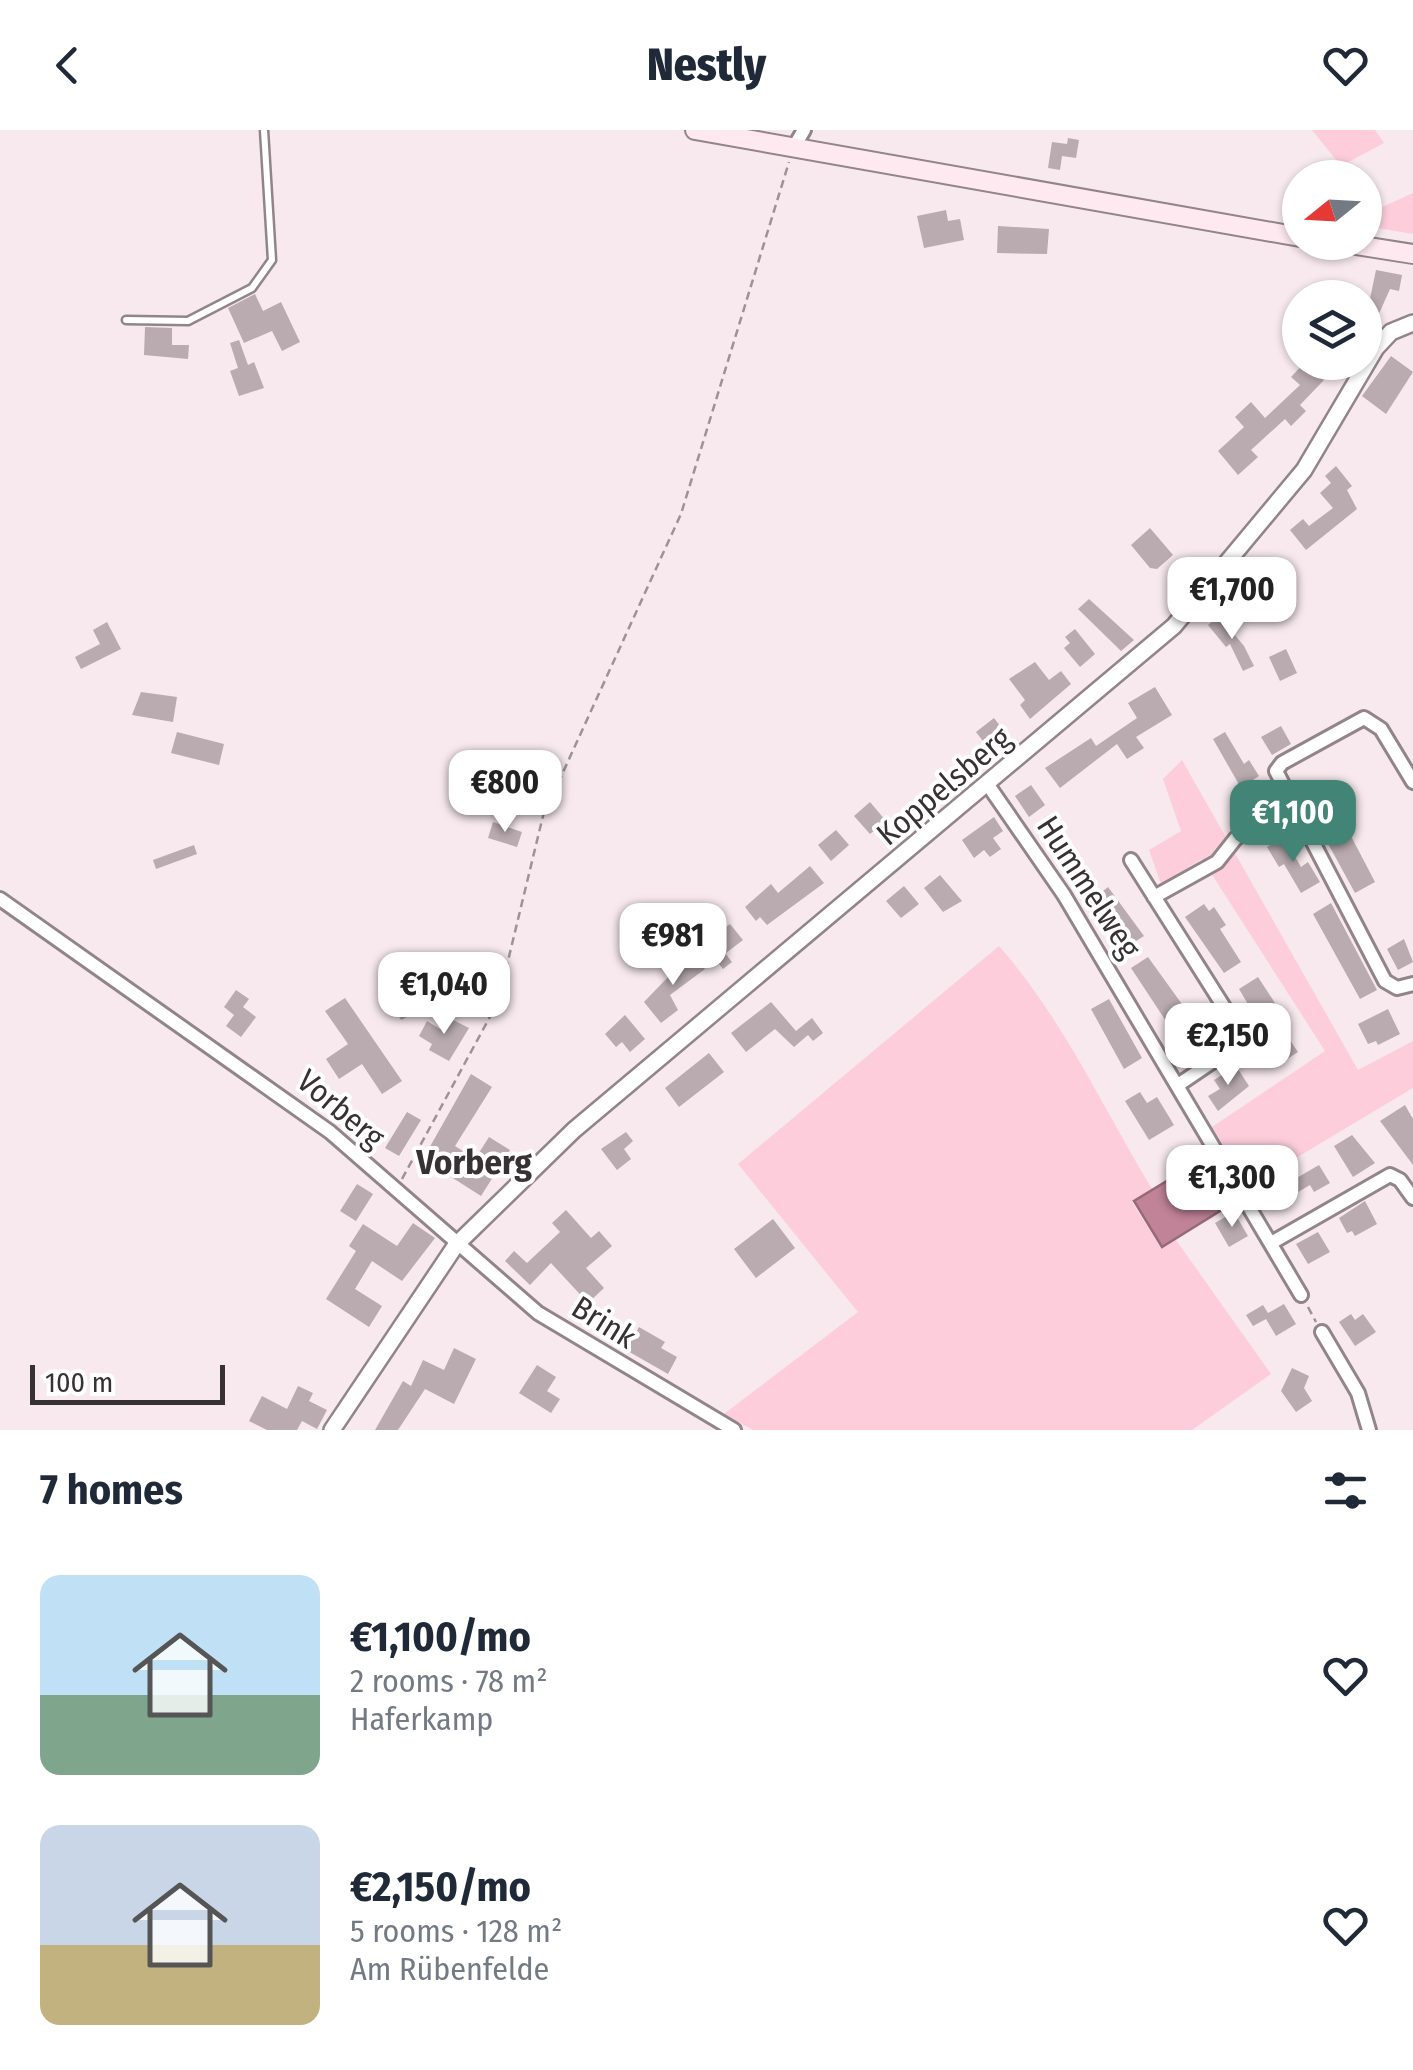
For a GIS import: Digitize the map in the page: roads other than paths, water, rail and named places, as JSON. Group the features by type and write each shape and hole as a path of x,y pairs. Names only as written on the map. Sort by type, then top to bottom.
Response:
{"main road":[{"path":"695,130 799,138 1282,233"},
{"path":"1382,249 1413,254"}],"street":[{"name":"Koppelsberg","path":"456,1246 574,1130 1174,626 1304,470 1376,348 1391,332 1413,323"},
{"path":"1413,782 1388,739 1373,720 1364,718 1282,763 1276,774 1385,981 1397,988 1413,984"},
{"path":"1397,752 1413,744"},
{"name":"Hummelweg","path":"988,785 1064,894 1301,1295"},
{"path":"1154,897 1217,862 1236,838 1292,806"},
{"path":"1131,860 1240,1034 1234,1047 1178,1085"},
{"name":"Vorberg","path":"0,899 255,1075 330,1132 456,1246"},
{"path":"1270,1242 1390,1174 1400,1180 1413,1198"},
{"path":"332,1430 456,1246"},
{"name":"Brink","path":"456,1246 584,1344 734,1430"},
{"path":"1322,1332 1358,1393 1369,1430"}],"lane":[{"path":"126,320 195,319 252,288 265,270 272,248 264,130"}],"district":[{"name":"Vorberg","path":"474,1162"}]}
